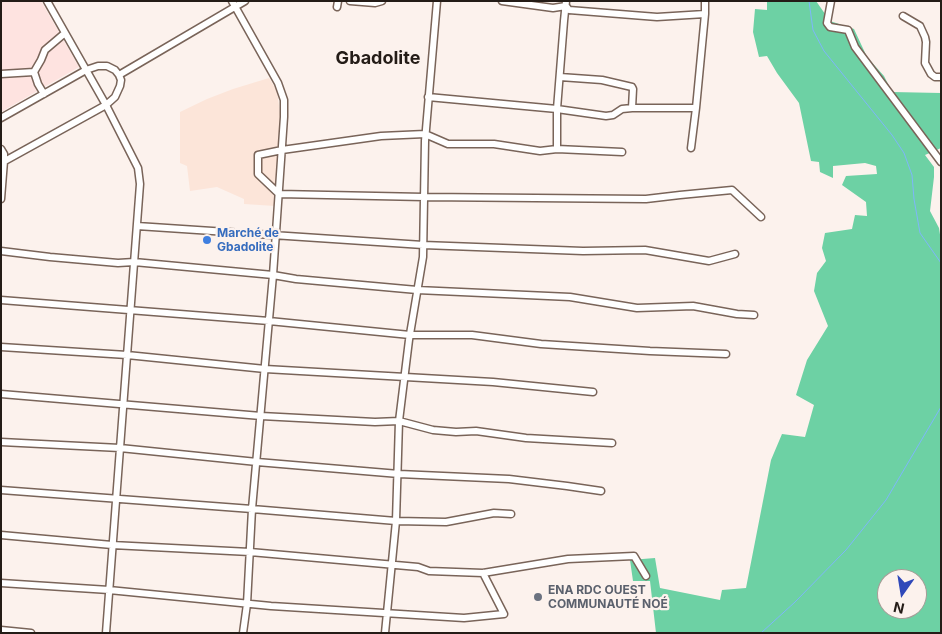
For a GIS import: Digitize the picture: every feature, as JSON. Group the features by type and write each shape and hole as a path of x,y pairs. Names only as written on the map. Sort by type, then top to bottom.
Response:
{"street":[{"path":"47,1 106,105 138,168 140,184 106,633"},
{"path":"119,75 234,4 246,1"},
{"path":"350,1 375,3 382,1"},
{"path":"385,633 396,521 399,420 423,257 425,134 438,1"},
{"path":"502,1 553,8 566,4"},
{"path":"691,148 705,1"},
{"path":"831,1 827,23 830,27 848,30 855,47 941,162"},
{"path":"234,4 278,83 284,100 273,275 252,509 247,604 243,633"},
{"path":"566,4 570,10 657,17 705,14"},
{"path":"557,149 557,109 566,4"},
{"path":"903,16 920,26 926,42 925,63 931,74 935,77 941,77"},
{"path":"44,94 34,72 44,50 65,33"},
{"path":"1,118 86,70 98,66 107,66 114,70 121,80 114,97 106,105 3,162"},
{"path":"1,74 34,72"},
{"path":"560,77 602,80 632,87 632,108"},
{"path":"428,97 557,109 606,116 613,115 622,109 632,108 696,108"},
{"path":"622,152 557,149 540,151 494,144 448,144 425,134 381,136 258,155 258,174 279,194 646,199 732,190 761,217"},
{"path":"1,149 4,154 1,199"},
{"path":"137,226 423,245 583,251 645,250 708,261 735,254"},
{"path":"1,251 417,290 570,297 637,308 693,306 754,315"},
{"path":"1,300 269,321 410,335 472,335 541,344 726,354"},
{"path":"1,347 405,378 493,382 593,392"},
{"path":"1,394 261,416 375,422 399,420 433,430 476,431 526,438 612,443"},
{"path":"1,442 120,448 398,474 509,479 601,491"},
{"path":"1,490 396,521 446,522 494,513 511,514"},
{"path":"1,535 112,545 250,552 392,564 418,567 429,571 483,573 568,559 634,556 646,576"},
{"path":"1,582 109,590 271,606 464,618 504,614 483,573"},
{"path":"1,630 31,633"}],"shaded area":[{"path":"1,1 41,1 79,67 1,112"},
{"path":"269,78 277,91 281,120 275,206 244,204 244,199 217,187 190,191 187,166 180,163 180,112 233,89"}],"green space":[{"path":"767,1 816,1 830,21 854,29 867,57 884,76 892,92 941,93 941,148 925,155 934,167 930,211 939,228 941,241 941,633 656,633 650,581 633,581 630,560 655,558 660,588 720,600 722,590 746,588 771,460 782,434 805,437 814,405 796,395 807,360 828,326 814,291 817,273 826,261 822,248 825,233 852,229 855,215 867,216 866,202 842,185 846,176 877,174 876,166 865,163 833,166 833,178 820,172 819,162 811,161 799,103 767,56 759,57 753,32 755,9 767,10"}],"waterway":[{"path":"809,1 813,30 824,51 892,135 904,153 912,175 920,233 941,263"},
{"path":"761,633 795,602 846,550 886,500 941,407"}],"place":[{"name":"Marché de Gbadolite","path":"207,240"},
{"name":"ENA RDC OUEST COMMUNAUTÉ NOÉ","path":"538,597"}],"district":[{"name":"Gbadolite","path":"378,59"}]}
